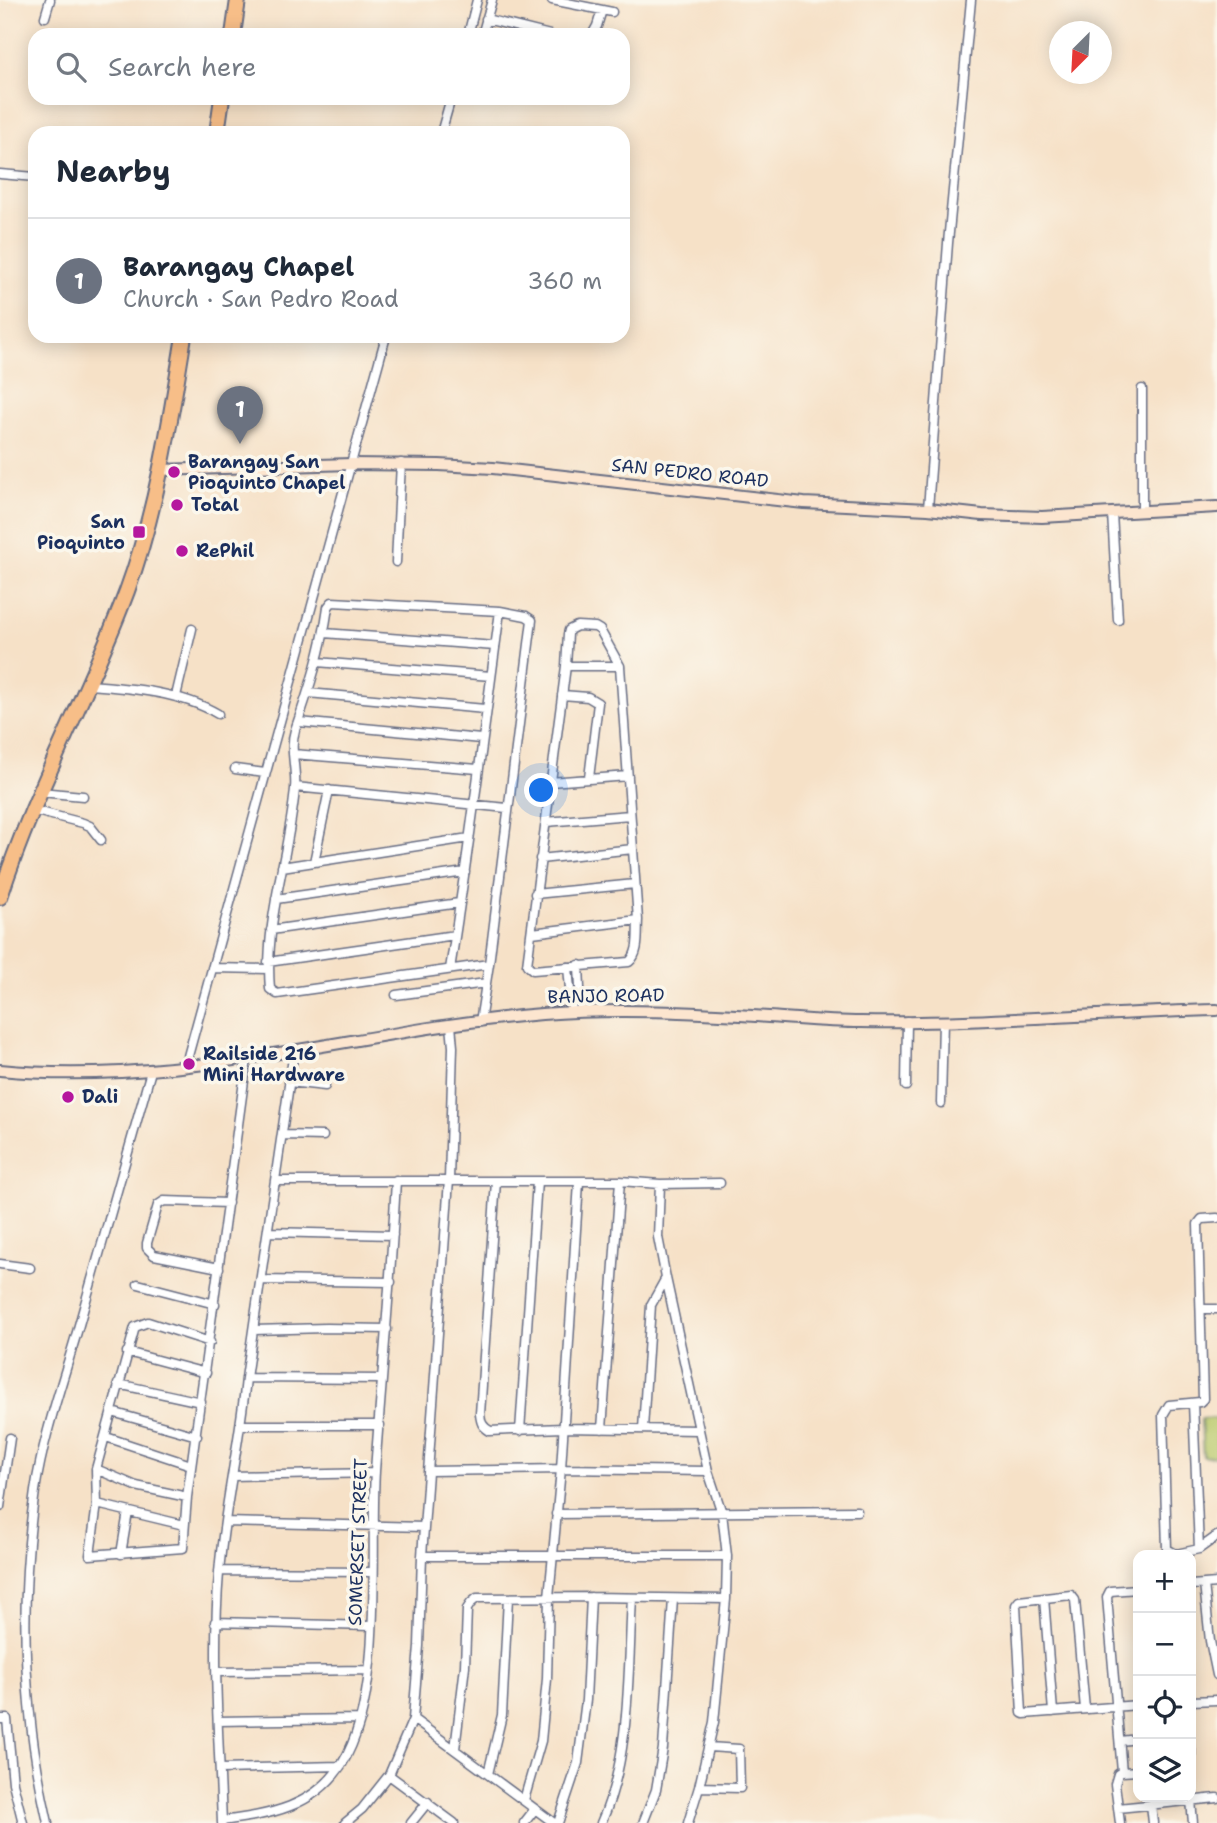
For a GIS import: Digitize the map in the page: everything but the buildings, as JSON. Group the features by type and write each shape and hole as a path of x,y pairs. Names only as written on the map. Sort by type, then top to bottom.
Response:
{"highway":[{"path":"234,28 238,0"},
{"path":"218,126 221,105"},
{"path":"0,897 32,810 88,685 138,556 160,470 183,343"}],"street":[{"path":"45,17 50,0"},
{"path":"470,28 477,0"},
{"path":"484,28 492,0"},
{"path":"552,0 612,12"},
{"path":"928,509 948,243 971,0"},
{"path":"596,28 602,10"},
{"path":"486,19 522,28"},
{"path":"443,126 448,105"},
{"path":"0,174 28,176"},
{"path":"185,1068 384,343"},
{"path":"1142,389 1142,512"},
{"path":"396,562 401,463"},
{"name":"SAN PEDRO ROAD","path":"160,470 401,463 504,469 804,503 928,509 982,515 1042,517 1217,507"},
{"path":"1112,513 1118,620"},
{"path":"480,1022 489,964 507,808 533,624 526,616 500,611 335,601 328,607 317,662 294,732 295,787 271,930 268,966 270,989 277,994 489,964"},
{"path":"450,969 500,611"},
{"path":"577,626 600,630 620,666 638,920 634,958 629,962 533,970 527,965 566,666 569,630 577,626"},
{"path":"176,696 192,629"},
{"path":"324,633 495,646"},
{"path":"317,662 491,676"},
{"path":"566,666 620,666"},
{"path":"88,685 176,696 193,701 218,714"},
{"path":"308,693 485,709"},
{"path":"562,695 588,697 598,703 589,778"},
{"path":"299,722 481,739"},
{"path":"293,754 478,769"},
{"path":"235,769 265,773"},
{"path":"550,782 628,776"},
{"path":"295,787 507,808"},
{"path":"314,862 329,790"},
{"path":"40,792 83,796"},
{"path":"32,810 83,822 90,826 101,840"},
{"path":"547,822 630,815"},
{"path":"282,867 469,838"},
{"path":"540,859 633,849"},
{"path":"276,899 465,872"},
{"path":"535,894 635,884"},
{"path":"271,930 459,903"},
{"path":"532,933 638,920"},
{"path":"212,968 268,966 455,935"},
{"path":"576,1011 579,965"},
{"path":"568,967 576,1011"},
{"path":"396,995 486,983"},
{"name":"BANJO ROAD","path":"0,1070 61,1073 151,1072 247,1059 451,1024 576,1011 861,1023 1217,1010"},
{"path":"906,1086 907,1021"},
{"path":"941,1103 943,1021"},
{"path":"345,1823 362,1809 390,1775 413,1719 449,1180 453,1047 451,1024"},
{"path":"222,1822 215,1622 219,1571 294,1051"},
{"path":"209,1342 148,1322 135,1327 96,1469 97,1504 90,1555 183,1548 191,1465 206,1373 247,1059"},
{"path":"48,1823 39,1787 33,1741 24,1637 28,1554 36,1489 50,1425 151,1072"},
{"path":"289,1082 325,1086"},
{"path":"283,1135 323,1136"},
{"name":"SOMERSET STREET","path":"222,1822 294,1806 321,1788 340,1766 351,1747 361,1719 372,1626 375,1473 391,1282 396,1180"},
{"path":"276,1181 720,1183"},
{"path":"496,1181 481,1424 490,1431 563,1428 699,1430"},
{"path":"520,1431 537,1181"},
{"path":"602,1429 620,1181"},
{"path":"524,1800 541,1741 547,1679 550,1597 579,1182"},
{"path":"660,1184 658,1237 708,1471 722,1513 727,1556 719,1689 709,1747 688,1823"},
{"path":"219,1268 154,1255 147,1248 147,1242 158,1205 164,1201 228,1203"},
{"path":"1217,1218 1202,1219 1198,1224 1203,1399 1200,1402 1169,1405 1163,1415 1167,1549 1176,1554 1199,1549 1217,1536"},
{"path":"268,1232 393,1235"},
{"path":"0,1264 30,1268"},
{"path":"643,1429 651,1305 666,1278"},
{"path":"261,1280 391,1282"},
{"path":"138,1284 215,1304"},
{"path":"1202,1309 1217,1309"},
{"path":"254,1330 387,1329"},
{"path":"127,1352 206,1373"},
{"path":"246,1378 382,1379"},
{"path":"118,1384 201,1402"},
{"path":"1193,1403 1199,1549"},
{"path":"112,1412 197,1436"},
{"path":"242,1425 380,1425"},
{"path":"106,1437 191,1465"},
{"path":"0,1507 10,1438"},
{"path":"96,1469 136,1486 187,1497"},
{"path":"428,1471 708,1471"},
{"path":"233,1476 375,1473"},
{"path":"97,1504 184,1525"},
{"path":"556,1514 857,1511"},
{"path":"121,1554 128,1512"},
{"path":"226,1522 424,1527"},
{"path":"422,1556 727,1556"},
{"path":"219,1571 373,1572"},
{"path":"1196,1585 1217,1583"},
{"path":"1204,1584 1210,1642 1217,1675"},
{"path":"1122,1772 1107,1597 1110,1591 1133,1589"},
{"path":"1085,1709 1075,1600 1070,1595 1019,1601 1016,1605 1021,1711 1024,1714 1133,1705"},
{"path":"413,1719 556,1823 578,1763 586,1700 591,1597"},
{"path":"455,1749 466,1666 467,1609 477,1598 726,1599"},
{"path":"488,1774 502,1715 508,1598"},
{"path":"601,1823 618,1769 626,1701 632,1598"},
{"path":"1044,1598 1052,1712"},
{"path":"643,1823 656,1790 663,1748 673,1599"},
{"path":"215,1622 372,1626"},
{"path":"217,1672 368,1670"},
{"path":"1196,1701 1217,1699"},
{"path":"0,1719 7,1719 13,1783 23,1823"},
{"path":"218,1721 361,1719"},
{"path":"1120,1741 1133,1740"},
{"path":"699,1787 740,1788 739,1749 709,1747"},
{"path":"220,1769 340,1766"},
{"path":"1120,1823 1116,1778 1122,1772 1133,1771"},
{"path":"390,1775 454,1823"},
{"path":"1196,1800 1217,1798"},
{"path":"411,1823 428,1802"},
{"path":"1118,1808 1171,1802"},
{"path":"1191,1802 1193,1823"},
{"path":"1151,1804 1153,1823"},
{"path":"524,1823 535,1809"}],"green space":[{"path":"1217,1418 1217,1456 1203,1457 1201,1419"}],"place":[{"name":"Barangay Chapel","path":"240,444"},
{"name":"Barangay San Pioquinto Chapel","path":"174,472"},
{"name":"Total","path":"177,505"},
{"name":"San Pioquinto","path":"139,532"},
{"name":"RePhil","path":"182,551"},
{"name":"Railside 216 Mini Hardware","path":"189,1064"},
{"name":"Dali","path":"68,1097"}]}
